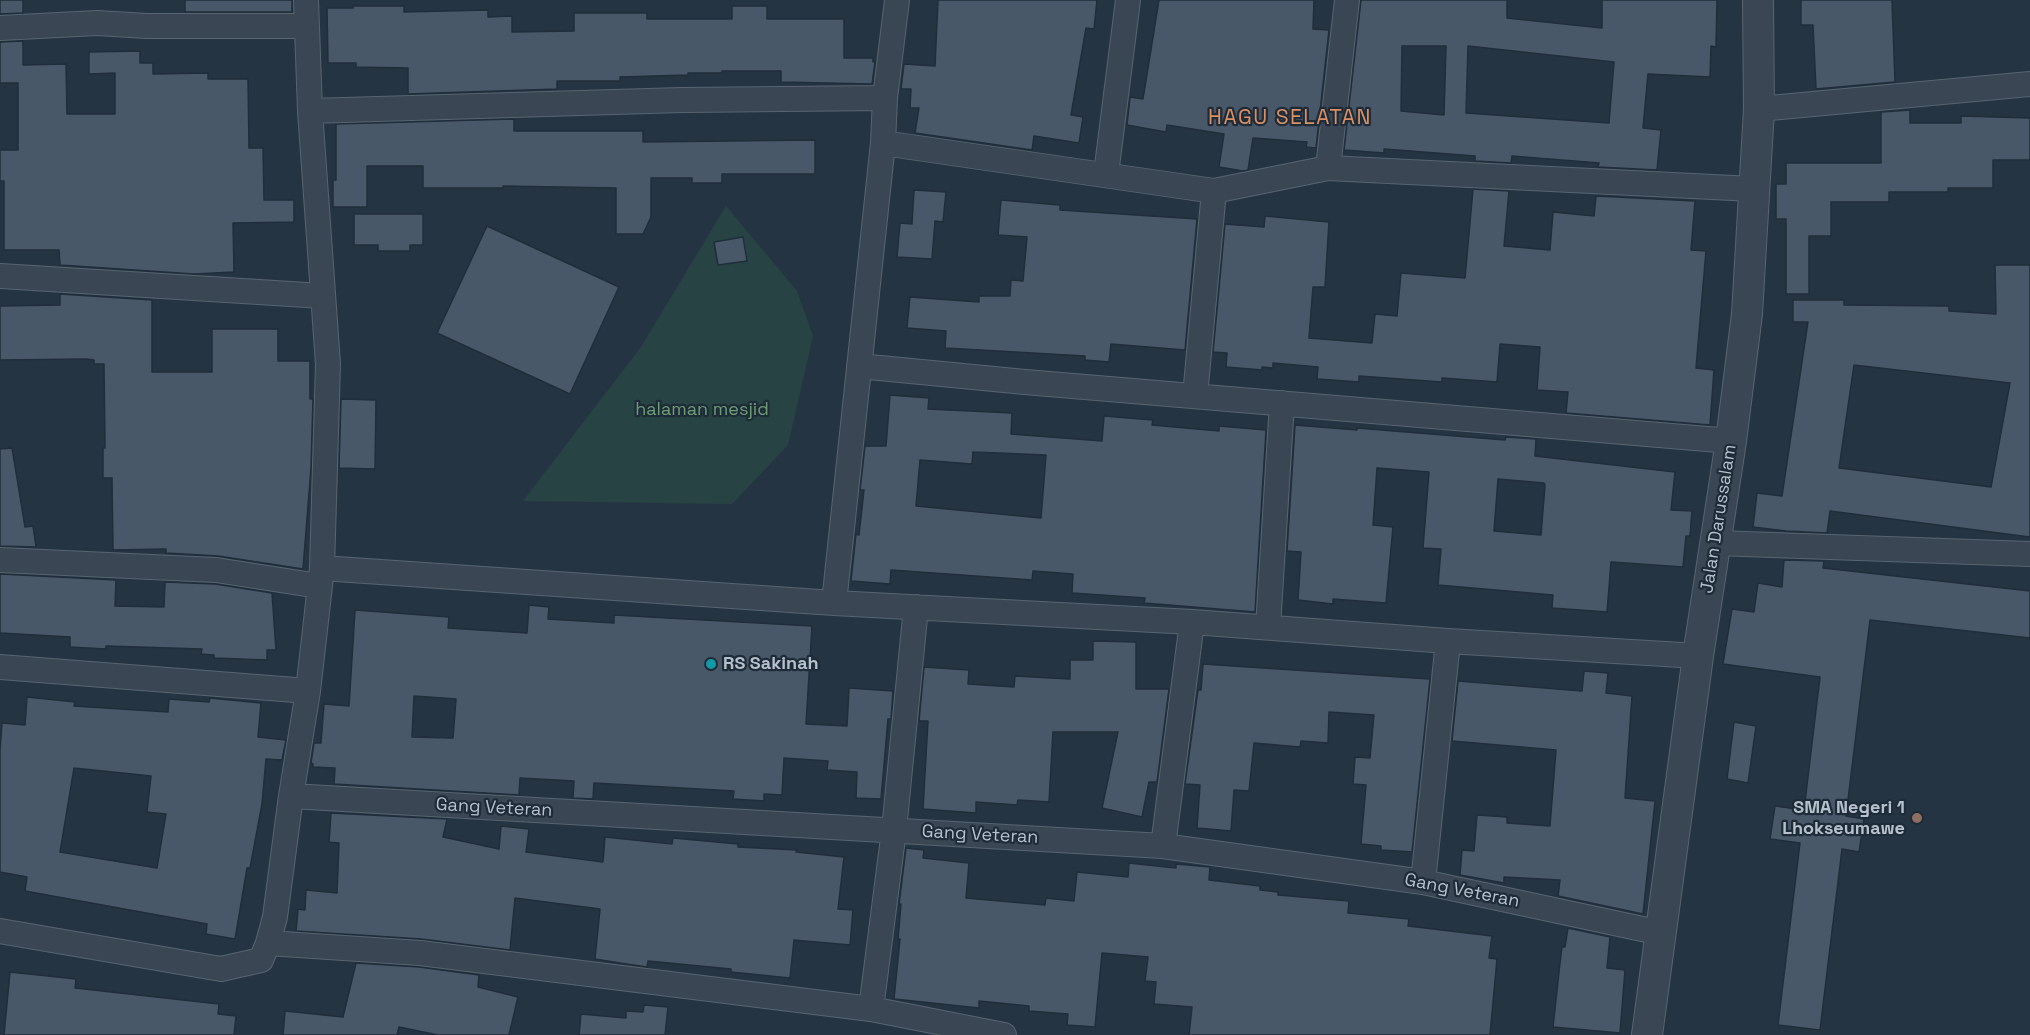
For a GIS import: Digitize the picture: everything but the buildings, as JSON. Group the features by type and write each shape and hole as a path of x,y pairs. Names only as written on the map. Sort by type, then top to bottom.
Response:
{"street":[{"path":"0,931 221,969 261,960 268,943 274,917 308,691 321,577 328,364 310,111 306,0"},
{"path":"834,603 897,0"},
{"path":"1106,174 1128,0"},
{"path":"1328,168 1347,0"},
{"name":"Jalan Darussalam","path":"1647,1035 1747,314 1759,109 1758,0"},
{"path":"0,28 97,23 147,26 306,26"},
{"path":"1759,109 2030,84"},
{"path":"310,111 682,100 885,98"},
{"path":"883,143 1214,191 1328,168 1754,189"},
{"path":"1195,396 1214,191"},
{"path":"0,276 323,296"},
{"path":"859,366 1731,441"},
{"path":"1268,627 1282,403"},
{"path":"1716,543 2030,554"},
{"path":"0,560 1192,622 1698,656"},
{"path":"871,1009 894,830 916,607"},
{"path":"1163,846 1192,622"},
{"path":"1423,882 1448,641"},
{"path":"0,667 308,691"},
{"name":"Gang Veteran","path":"291,796 1163,846 1423,882 1661,933"},
{"path":"268,943 420,953 871,1009 1004,1035"}],"green space":[{"name":"halaman mesjid","path":"726,206 797,291 813,336 788,445 732,504 523,501 641,347"}],"place":[{"name":"RS Sakinah","path":"711,664"},
{"name":"SMA Negeri 1 Lhokseumawe","path":"1917,818"}],"district":[{"name":"HAGU SELATAN","path":"1290,118"}]}
